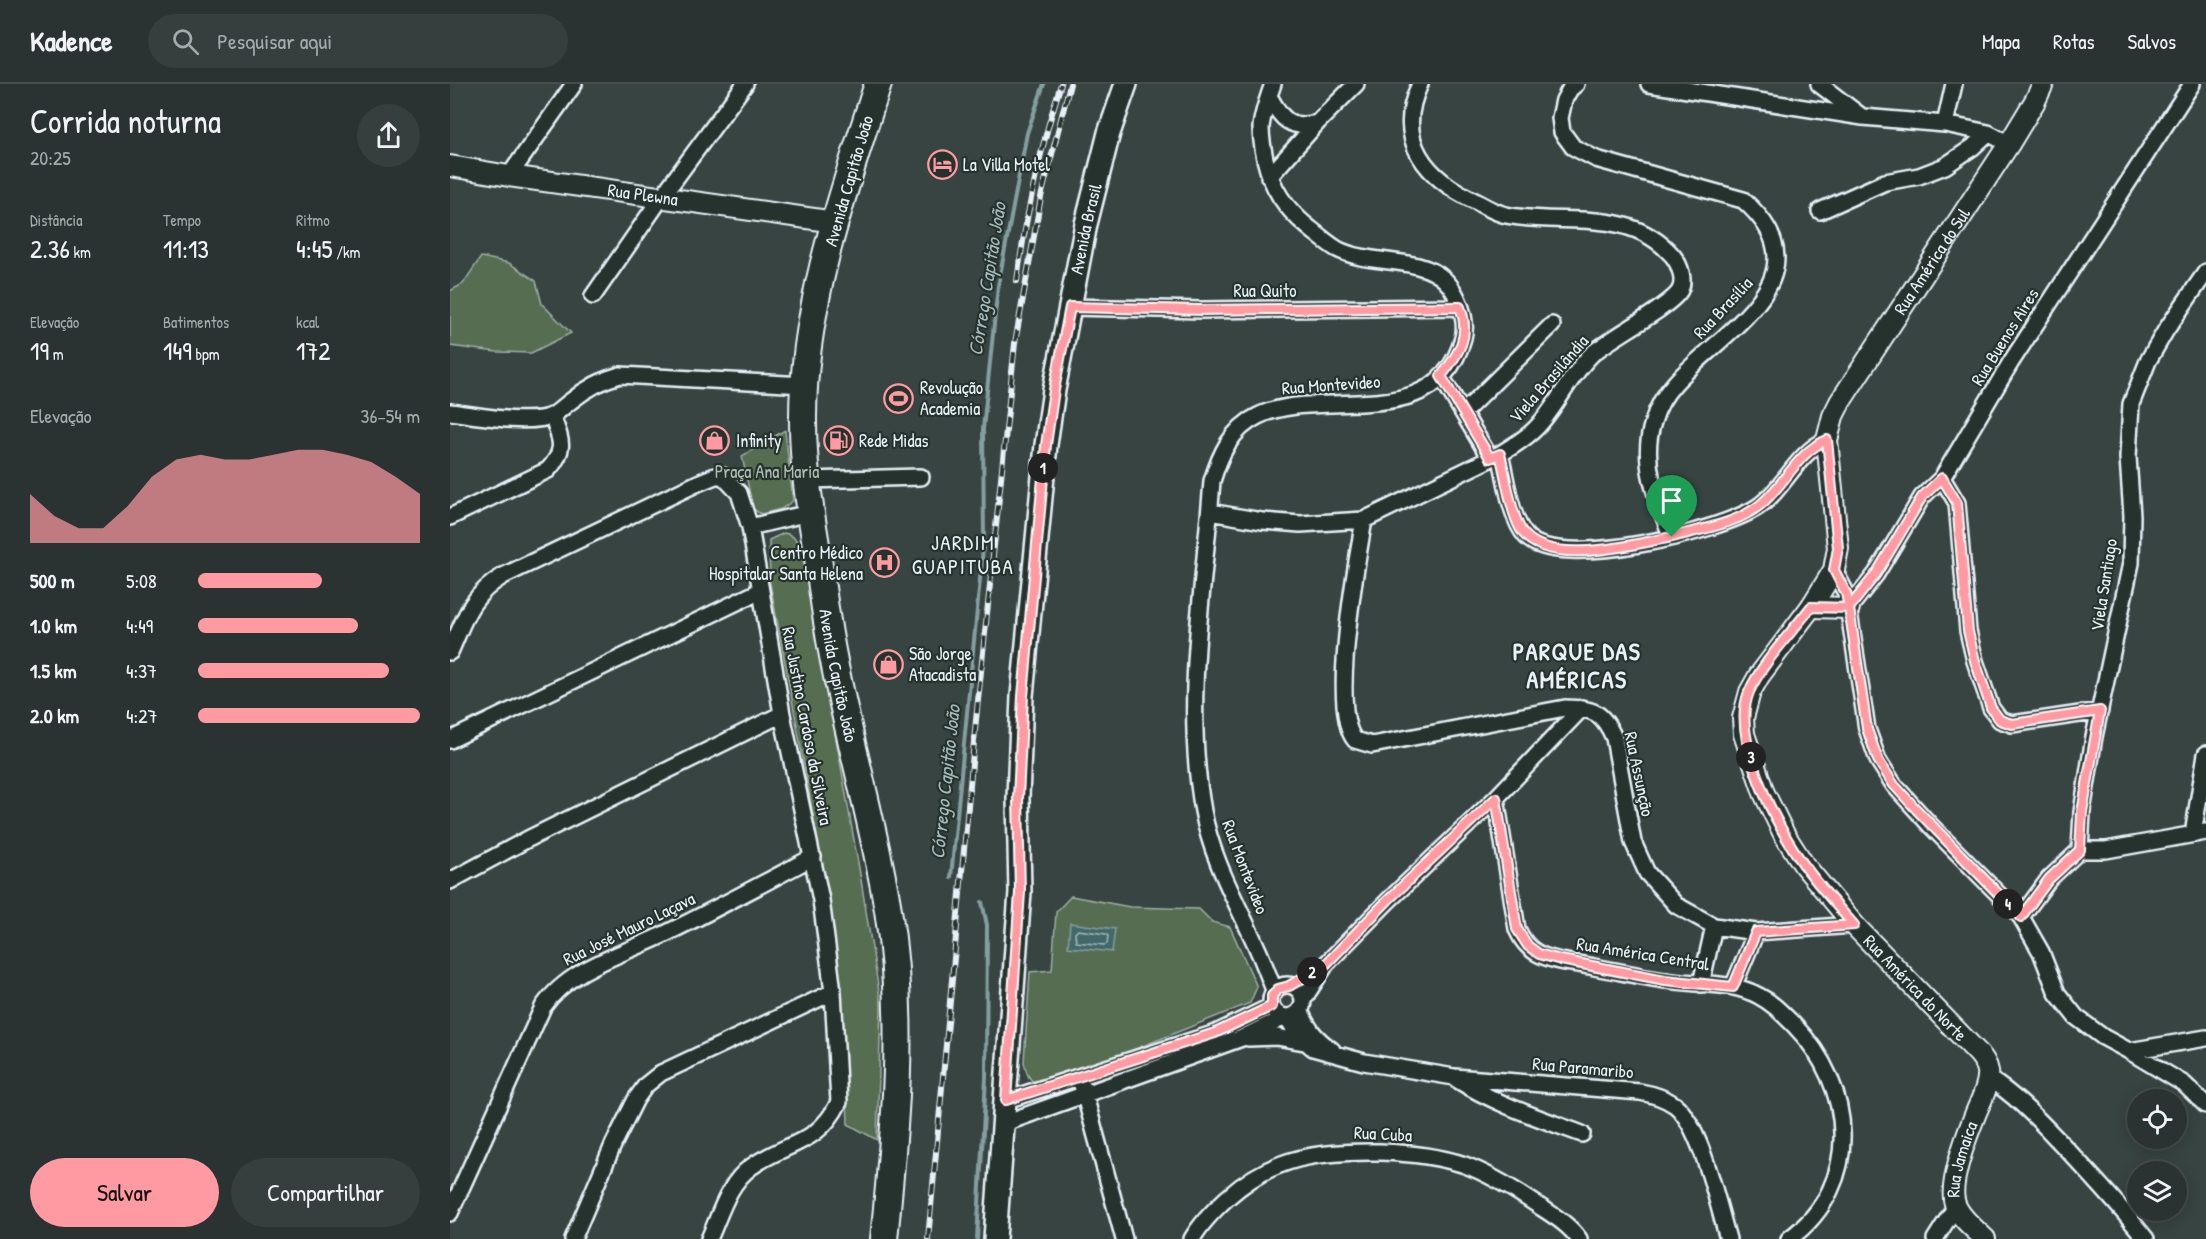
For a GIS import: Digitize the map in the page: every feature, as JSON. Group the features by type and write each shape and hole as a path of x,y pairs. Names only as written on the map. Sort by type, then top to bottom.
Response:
{"highway":[{"name":"Avenida Capitão João","path":"878,84 835,222 808,341 802,423 809,513 832,656 889,910 897,985 898,1084 884,1239"}],"main road":[{"name":"Avenida Brasil","path":"995,1239 1020,892 1018,798 1023,696 1046,445 1054,390 1086,224 1109,133 1126,84"}],"street":[{"path":"509,176 574,84"},
{"path":"593,296 661,198 745,84"},
{"path":"1269,177 1317,123 1356,84"},
{"name":"Viela Brasilândia","path":"1364,520 1495,456 1536,429 1579,369 1592,355 1676,297 1682,283 1682,274 1676,260 1664,247 1643,232 1626,225 1593,220 1534,219 1504,215 1467,198 1434,176 1421,161 1412,138 1413,102 1420,84"},
{"name":"Rua Brasília","path":"1576,84 1564,100 1560,118 1562,132 1573,147 1596,159 1743,200 1757,212 1771,233 1776,252 1777,269 1769,287 1755,306 1721,342 1675,383 1657,411 1649,440 1648,468 1658,504 1672,537"},
{"path":"1649,84 1863,117 1946,124 1988,133 2009,144"},
{"path":"1819,84 1863,117"},
{"path":"1946,124 1954,84"},
{"name":"Rua América do Sul","path":"1827,440 1831,422 1840,402 2009,144 2043,84"},
{"name":"Rua Buenos Aires","path":"1849,608 1876,574 1922,497 1942,478 2011,362 2192,84"},
{"path":"1271,90 1276,109 1287,121 1301,127 1317,123"},
{"name":"Rua Montevideo","path":"1271,90 1261,127 1262,142 1269,177 1291,213 1337,249 1368,259 1415,265 1432,270 1445,280 1453,291 1466,329 1453,361 1441,376 1425,388 1401,398 1370,404 1274,409 1255,417 1239,429 1220,456 1212,481 1195,686 1196,746 1203,812 1216,858 1280,992"},
{"path":"1820,211 1885,182 1919,176 1945,166 1973,147 1988,133"},
{"name":"Rua Plewna","path":"450,166 835,222"},
{"name":"Viela Santiago","path":"2080,850 2082,812 2100,711 2131,563 2132,516 2128,457 2131,404 2154,350 2184,301 2206,272"},
{"name":"Rua Quito","path":"1070,307 1202,310 1460,307"},
{"path":"1463,413 1552,325"},
{"path":"450,412 535,420 552,416 589,387 620,375 804,385"},
{"path":"1441,376 1463,413 1495,456 1517,521 1527,538 1534,543 1571,551 1603,551 1672,537 1738,518 1758,507 1773,494 1806,454 1816,445 1827,440"},
{"path":"450,517 548,470 562,448 552,416"},
{"name":"Rua América do Norte","path":"1827,440 1838,548 1834,570 1816,599 1749,692 1743,718 1744,734 1764,793 1784,834 1804,865 1854,925 1980,1054 1988,1071 1988,1078"},
{"name":"Rua Justino Cardoso da Silveira","path":"450,652 472,604 488,585 503,576 715,476 723,476 739,493 750,527 782,714 821,900 833,992 839,1102 832,1115 816,1133 760,1161 742,1174 732,1187 709,1239"},
{"path":"807,480 921,477"},
{"path":"1942,478 1957,503 1968,631 1975,661 1991,708 2000,720 2012,724 2100,711"},
{"path":"1210,512 1262,521 1300,524 1364,520 1351,597 1346,652 1345,712 1348,728 1355,740 1372,745 1565,708 1582,708"},
{"path":"750,527 809,513"},
{"path":"1834,570 1846,593 1867,729 1878,760 1894,785 2021,917 2034,937 2057,993 2066,1006 2088,1028 2184,1084 2206,1105"},
{"path":"450,740 760,591"},
{"path":"1816,599 1849,608"},
{"path":"1005,1123 1242,1038 1294,1011 1326,964 1388,900 1496,798 1582,708"},
{"name":"Rua Assunção","path":"1582,708 1595,712 1607,722 1611,730 1634,842 1647,873 1676,905 1714,926 1756,932 1854,925"},
{"path":"450,881 528,839 782,714"},
{"path":"2021,917 2049,879 2080,850 2106,850 2199,833 2206,754"},
{"name":"Rua América Central","path":"1496,798 1517,929 1528,946 1539,954 1561,960 1665,980 1733,987 1761,997 1780,1010 1817,1053 1839,1105 1843,1132 1842,1153 1837,1174 1815,1215 1789,1239"},
{"name":"Rua José Mauro Laçava","path":"452,1206 543,1007 551,995 576,975 667,933 813,857"},
{"path":"1701,984 1714,926"},
{"path":"1733,987 1756,932"},
{"path":"1006,1100 1215,1033 1326,964"},
{"path":"1280,992 1298,990 1294,1011 1296,1034 1304,1042"},
{"path":"573,1239 614,1143 646,1085 661,1073 833,992"},
{"path":"1280,992 1277,1013 1294,1011"},
{"name":"Rua Paramaribo","path":"1294,1011 1312,1034 1342,1056"},
{"name":"Rua Paramaribo","path":"1242,1038 1277,1037 1304,1042 1322,1052 1400,1070 1454,1077 1640,1092 1665,1099 1674,1105 1694,1130 1728,1239"},
{"path":"2129,1051 2206,1038"},
{"path":"1080,1076 1124,1239"},
{"path":"1454,1077 1475,1091 1501,1103 1582,1134"},
{"path":"1988,1078 2020,1102 2077,1160 2146,1239"},
{"name":"Rua Jamaica","path":"1935,1239 1956,1206 1953,1196 1960,1161 1988,1078"},
{"name":"Rua Cuba","path":"1192,1239 1211,1212 1240,1186 1269,1168 1300,1157 1338,1151 1438,1157 1467,1166 1510,1187 1560,1220 1580,1239"},
{"path":"1956,1206 1984,1239"}],"green space":[{"path":"481,257 509,263 536,281 542,304 571,333 531,353 497,352 450,346 450,291 463,284"},
{"name":"Praça Ana Maria","path":"785,430 793,501 781,509 761,514 753,509 742,456"},
{"path":"784,533 795,539 803,555 881,1004 877,1140 848,1124 845,1056 830,920 820,852 770,583 769,540"},
{"path":"1071,896 1130,907 1199,909 1212,922 1230,927 1257,987 1250,1003 1043,1086 1035,1083 1028,1075 1024,1062 1030,972 1052,970 1056,912"}],"water":[{"path":"1070,923 1115,929 1112,952 1068,947"}],"waterway":[{"name":"Córrego Capitão João","path":"951,877 984,538 983,429 998,286 1027,133 1044,84"},
{"name":"Córrego Capitão João","path":"977,1239 986,1078 987,925 982,902"}],"railway":[{"path":"1017,281 1034,182 1061,84"},
{"path":"928,1239 976,720 1015,343 1041,197 1070,84"}],"place":[{"name":"La Villa Motel","path":"942,165"},
{"name":"Revolução Academia","path":"899,398"},
{"name":"Infinity","path":"715,441"},
{"name":"Rede Midas","path":"838,441"},
{"name":"Centro Médico Hospitalar Santa Helena","path":"884,563"},
{"name":"São Jorge Atacadista","path":"888,664"}],"district":[{"name":"JARDIM GUAPITUBA","path":"963,555"},
{"name":"PARQUE DAS AMÉRICAS","path":"1577,666"}],"route":[{"path":"1672,537 1603,551 1571,551 1534,543 1527,538 1517,521 1500,454 1490,458 1441,376 1453,361 1466,329 1460,307 1304,310 1070,307 1046,445 1023,696 1018,798 1020,892 1006,1100 1215,1033 1272,1006 1272,996 1278,989 1289,986 1326,964 1388,900 1496,798 1517,929 1528,946 1539,954 1665,980 1733,987 1756,932 1854,925 1804,865 1784,834 1764,793 1751,758 1744,734 1745,706 1749,692 1759,676 1811,607 1849,608 1865,591 1922,497 1942,478 1957,503 1968,631 1983,690 1991,708 2000,720 2012,724 2100,711 2082,812 2080,850 2049,879 2021,917 1930,825 1894,785 1878,760 1867,729 1849,608 1846,593 1834,570 1838,548 1827,440 1816,445 1806,454 1773,494 1758,507 1738,518 1672,537"}]}
